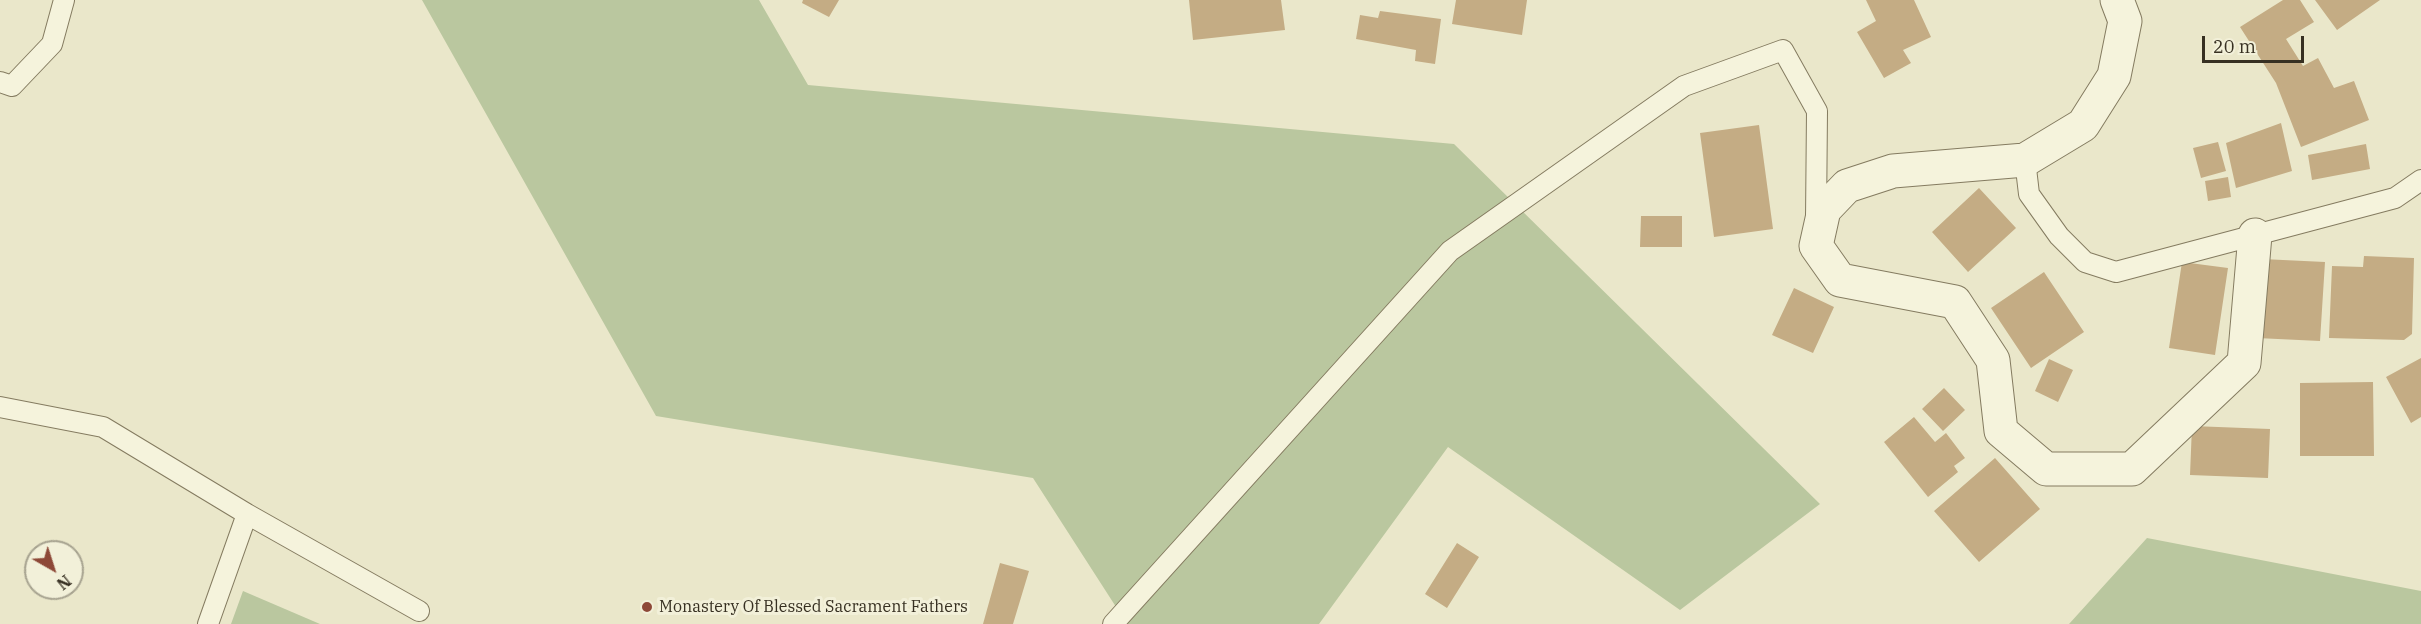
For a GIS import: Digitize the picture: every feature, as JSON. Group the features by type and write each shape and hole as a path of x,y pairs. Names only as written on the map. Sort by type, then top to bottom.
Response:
{"street":[{"path":"2117,0 2125,21 2114,76 2083,125 2025,160 1893,171 1847,186 1824,210 1816,246 1840,280 1955,302 1993,360 2001,431 2046,469 2132,469 2244,363 2254,235"}],"lane":[{"path":"0,82 12,86 52,44 64,0"},
{"path":"1113,624 1450,251 1684,86 1783,50 1817,111 1816,246"},
{"path":"2025,160 2030,194 2059,236 2085,262 2116,272 2396,198 2421,180"},
{"path":"0,406 103,427 247,514 418,611"},
{"path":"208,624 247,514"}],"green space":[{"path":"422,0 759,0 808,85 1454,144 1820,504 1680,610 1448,447 1319,624 1127,624 1033,478 656,416"},
{"path":"2147,538 2421,591 2421,624 2069,624"},
{"path":"243,591 320,624 231,624"}],"building":[{"path":"803,0 839,0 829,17 802,3"},
{"path":"1189,0 1281,0 1285,30 1193,40"},
{"path":"1456,0 1527,0 1522,35 1452,24"},
{"path":"1866,0 1914,0 1931,37 1903,50 1911,63 1884,78 1857,32 1876,21"},
{"path":"2283,0 2300,0 2314,22 2286,39 2303,66 2318,58 2334,88 2354,81 2369,120 2301,147 2276,83 2240,27"},
{"path":"2315,0 2380,0 2337,30"},
{"path":"1380,11 1441,19 1435,64 1415,61 1416,50 1356,39 1360,15 1378,18"},
{"path":"2281,123 2292,171 2236,188 2226,143"},
{"path":"1759,125 1773,229 1714,237 1700,133"},
{"path":"2218,142 2226,171 2201,178 2193,148"},
{"path":"2366,144 2370,169 2312,180 2308,155"},
{"path":"2228,177 2231,197 2208,201 2205,181"},
{"path":"1979,188 2016,228 1968,272 1932,232"},
{"path":"1641,216 1682,216 1682,247 1640,247"},
{"path":"2364,256 2414,258 2412,334 2404,340 2329,338 2332,266 2363,267"},
{"path":"2262,259 2325,262 2320,341 2257,338"},
{"path":"2182,262 2228,268 2215,355 2169,348"},
{"path":"2044,272 2084,332 2031,368 1991,308"},
{"path":"1794,288 1834,307 1813,353 1772,335"},
{"path":"2421,358 2421,417 2411,423 2386,377"},
{"path":"2049,359 2073,370 2058,402 2035,391"},
{"path":"2373,382 2374,456 2300,456 2300,383"},
{"path":"1944,388 1965,410 1943,431 1922,409"},
{"path":"1914,417 1935,442 1946,433 1965,458 1954,466 1958,472 1928,497 1884,442"},
{"path":"2192,426 2270,429 2268,478 2190,475"},
{"path":"1995,458 2040,509 1979,562 1934,511"},
{"path":"1457,543 1479,557 1447,608 1425,594"},
{"path":"1000,563 1029,571 1013,624 983,624"}],"place":[{"name":"Monastery Of Blessed Sacrament Fathers","path":"647,607"}]}
